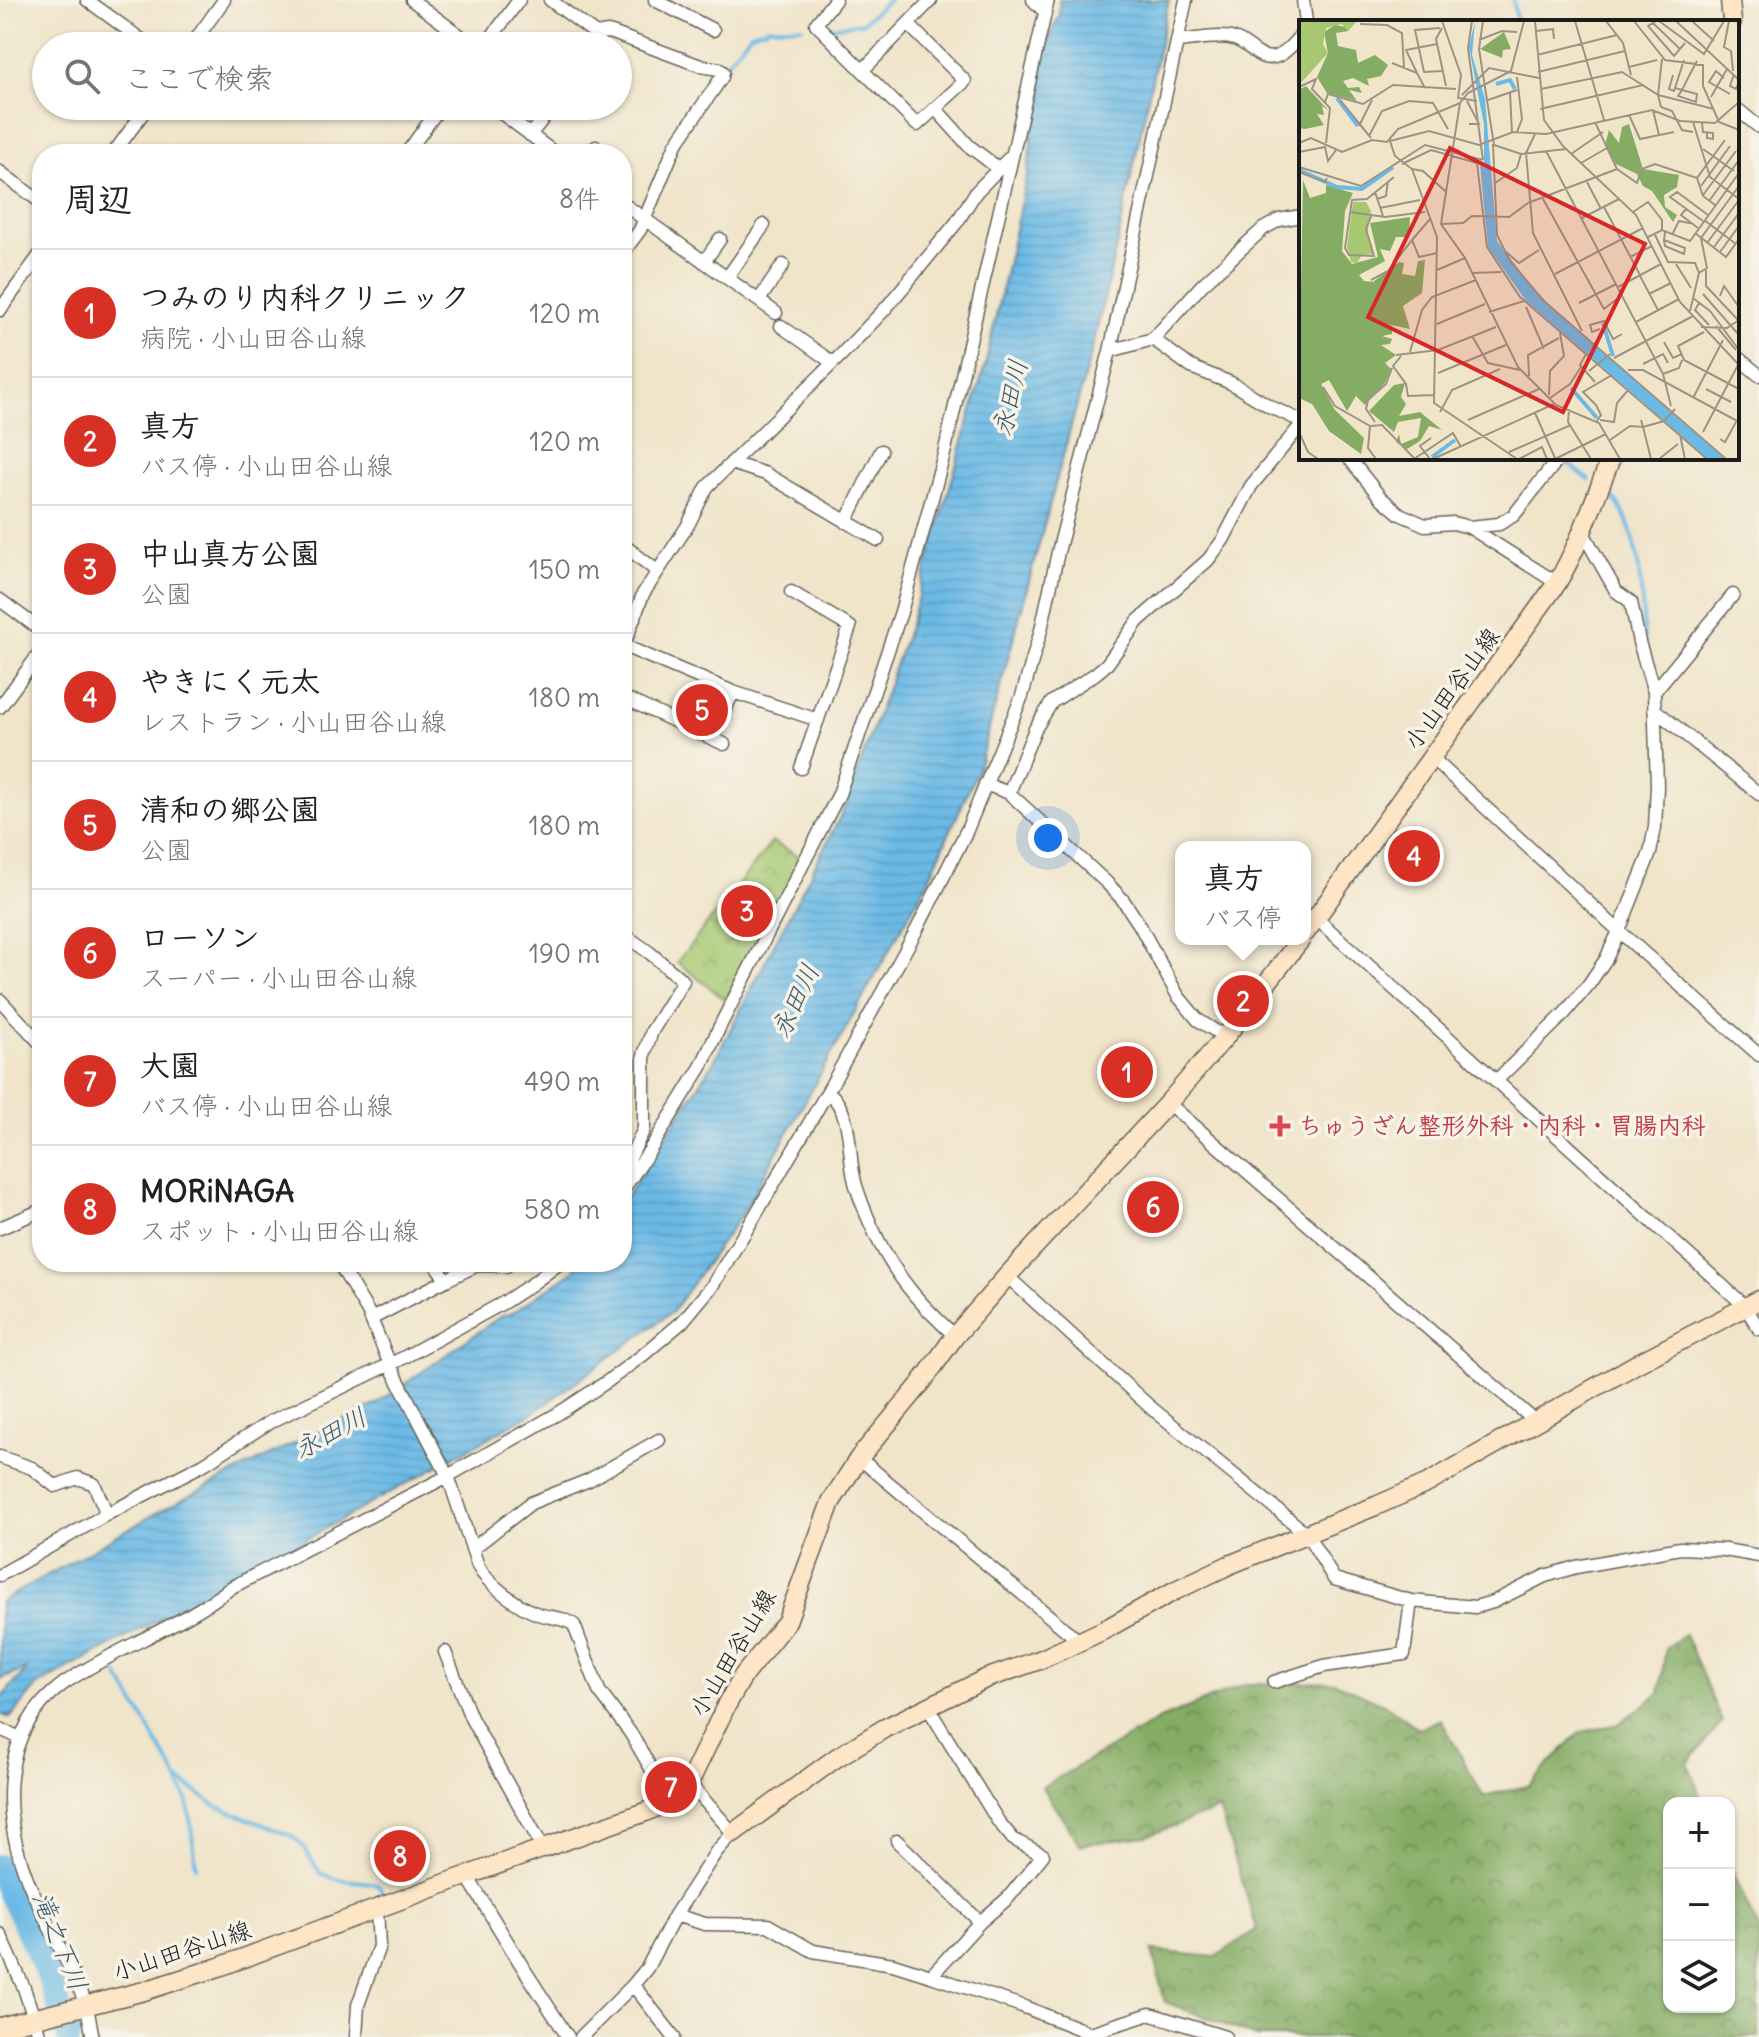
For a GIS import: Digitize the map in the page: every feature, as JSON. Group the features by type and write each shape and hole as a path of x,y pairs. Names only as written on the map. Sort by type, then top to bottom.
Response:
{"main road":[{"path":"1730,0 1732,20"},
{"name":"小山田谷山線","path":"1311,926 1557,583 1568,565 1610,460"},
{"name":"小山田谷山線","path":"3,2021 38,2017 144,1991 219,1967 670,1801 689,1783 743,1676 787,1621 831,1502 859,1458 919,1386 955,1336 1168,1103 1225,1037 1296,945"},
{"path":"733,1833 836,1758 927,1706 985,1679 1031,1664 1229,1565 1428,1483 1638,1363 1752,1303"}],"street":[{"path":"87,0 131,32"},
{"path":"201,32 224,0"},
{"path":"412,0 455,32"},
{"path":"495,32 519,0"},
{"path":"550,0 593,32"},
{"path":"655,0 713,30"},
{"path":"835,0 816,24 917,125 965,81 908,24"},
{"path":"863,70 931,0"},
{"path":"632,1174 701,1067 839,794 901,612 940,469 1046,6 1033,0"},
{"path":"93,2037 83,2006 19,1855 7,1787 12,1753 28,1718 47,1696 92,1665 174,1625 232,1587 448,1476 559,1413 620,1373 682,1322 712,1286 828,1091 916,931 967,830 1022,696 1110,351 1186,0"},
{"path":"1303,0 1306,20"},
{"path":"1177,41 1232,38 1265,59 1281,54 1299,37"},
{"path":"632,40 723,72 676,144 640,230 632,241"},
{"path":"935,108 969,146 998,168"},
{"path":"1739,111 1759,127"},
{"path":"120,144 138,120"},
{"path":"413,144 431,120"},
{"path":"510,120 542,144"},
{"path":"530,135 542,120"},
{"path":"632,621 643,594 688,525 707,487 886,308 957,222 976,192 1012,155"},
{"path":"0,172 32,196"},
{"path":"632,210 776,313"},
{"path":"1110,351 1153,339 1202,285 1263,229 1279,220 1299,216"},
{"path":"727,278 764,225"},
{"path":"704,262 720,239"},
{"path":"759,300 783,265"},
{"path":"0,310 32,266"},
{"path":"781,326 833,363"},
{"path":"1153,339 1191,367 1231,383 1271,407 1299,419"},
{"path":"1739,359 1759,375"},
{"path":"1009,793 1035,729 1052,702 1107,664 1138,621 1208,560 1223,540 1251,486 1299,420"},
{"path":"846,522 881,451"},
{"path":"1351,460 1380,497 1400,514 1425,525 1453,523 1469,527 1557,583"},
{"path":"1469,527 1499,524 1514,515 1557,460"},
{"path":"731,463 766,474 878,540"},
{"path":"1497,1080 1564,1014 1606,959 1650,853 1655,827 1654,692 1631,602 1616,591 1582,531"},
{"path":"632,552 657,571"},
{"path":"791,592 850,627 801,768"},
{"path":"1654,692 1733,595"},
{"path":"0,600 32,624"},
{"path":"632,644 733,692 818,720"},
{"path":"0,707 32,664"},
{"path":"632,702 718,741 733,692"},
{"path":"1654,709 1759,794"},
{"path":"1432,758 1759,1055"},
{"path":"985,784 1009,793 1123,900 1178,996 1198,1020 1225,1037"},
{"path":"1311,926 1497,1080 1752,1303 1759,1329"},
{"path":"632,940 683,981 652,1031 644,1055 644,1129 632,1154"},
{"path":"0,1000 32,1034"},
{"path":"828,1091 838,1101 844,1115 855,1186 887,1255 910,1290 955,1336"},
{"path":"1168,1103 1536,1422"},
{"path":"0,1228 32,1214"},
{"path":"345,1272 358,1292 391,1367 448,1476 483,1576 517,1603 536,1613 574,1625 599,1691 631,1734 670,1801"},
{"path":"441,1272 446,1280"},
{"path":"371,1319 463,1272"},
{"path":"0,1575 107,1514 204,1464 270,1422 391,1367 503,1303 548,1272"},
{"path":"1007,1276 1149,1406 1307,1534 1334,1579 1411,1601 1475,1607 1493,1602 1560,1571 1680,1548 1725,1550 1759,1556"},
{"path":"472,1549 531,1503 589,1480 659,1440"},
{"path":"0,1457 32,1468 55,1486 78,1478 94,1484 107,1514"},
{"path":"859,1458 1079,1641"},
{"path":"1274,1682 1324,1666 1404,1654 1411,1601"},
{"path":"445,1652 471,1718 543,1848"},
{"path":"927,1706 998,1821 1013,1839 1043,1855 1008,1898 980,1922 931,1976"},
{"path":"0,1729 18,1737"},
{"path":"581,2037 647,1968 675,1915 716,1852 733,1833 689,1783"},
{"path":"897,1841 980,1922"},
{"path":"467,1876 568,2037"},
{"path":"356,2037 358,2005 379,1946 377,1909"},
{"path":"675,1915 705,1924 768,1925 813,1951 893,1964 1022,2006 1090,2033 1150,2014 1225,2037"},
{"path":"0,1934 38,2017 40,2037"},
{"path":"633,1985 674,2037"}],"green space":[{"path":"700,690 719,700 705,727 685,720"},
{"path":"772,842 805,859 726,1000 677,962"},
{"path":"1685,1634 1722,1722 1688,1763 1702,1797 1663,1797 1663,2013 1735,2013 1735,1876 1759,1933 1759,2037 1257,2037 1165,2002 1152,1951 1216,1957 1257,1929 1219,1809 1147,1836 1080,1845 1042,1787 1160,1719 1245,1684 1335,1682 1388,1706 1419,1729 1441,1719 1483,1796 1528,1786 1579,1733 1618,1724 1659,1694 1666,1648"}],"water":[{"name":"永田川","path":"1059,0 1169,0 1094,342 978,769 928,881 744,1211 672,1312 536,1411 38,1685 10,1718 0,1714 0,1699 28,1668 0,1680 0,1602 162,1510 375,1405 501,1316 512,1313 572,1272 632,1272 632,1188 712,1065 844,809 910,624 986,362 1028,170 1040,56 1059,16"}],"waterway":[{"path":"831,27 862,23 889,0"},
{"path":"1513,0 1517,20"},
{"path":"724,66 751,33 769,27 802,27"},
{"path":"1564,460 1589,480"},
{"path":"1610,494 1620,507 1634,542 1641,583 1644,639"},
{"path":"117,1673 188,1802 196,1866"},
{"path":"178,1779 216,1806 292,1836 303,1846 320,1873 335,1879 372,1883 379,1886 384,1896"},
{"name":"滝之下川","path":"0,1866 48,1975 69,2037"}],"place":[{"name":"清和の郷公園","path":"702,710"},
{"name":"やきにく元太","path":"1414,856"},
{"name":"中山真方公園","path":"747,911"},
{"name":"真方","path":"1243,1001"},
{"name":"つみのり内科クリニック","path":"1127,1072"},
{"name":"ちゅうざん整形外科・内科・胃腸内科","path":"1280,1126"},
{"name":"ローソン","path":"1153,1207"},
{"name":"大園","path":"671,1787"},
{"name":"MORiNAGA","path":"400,1856"}]}
